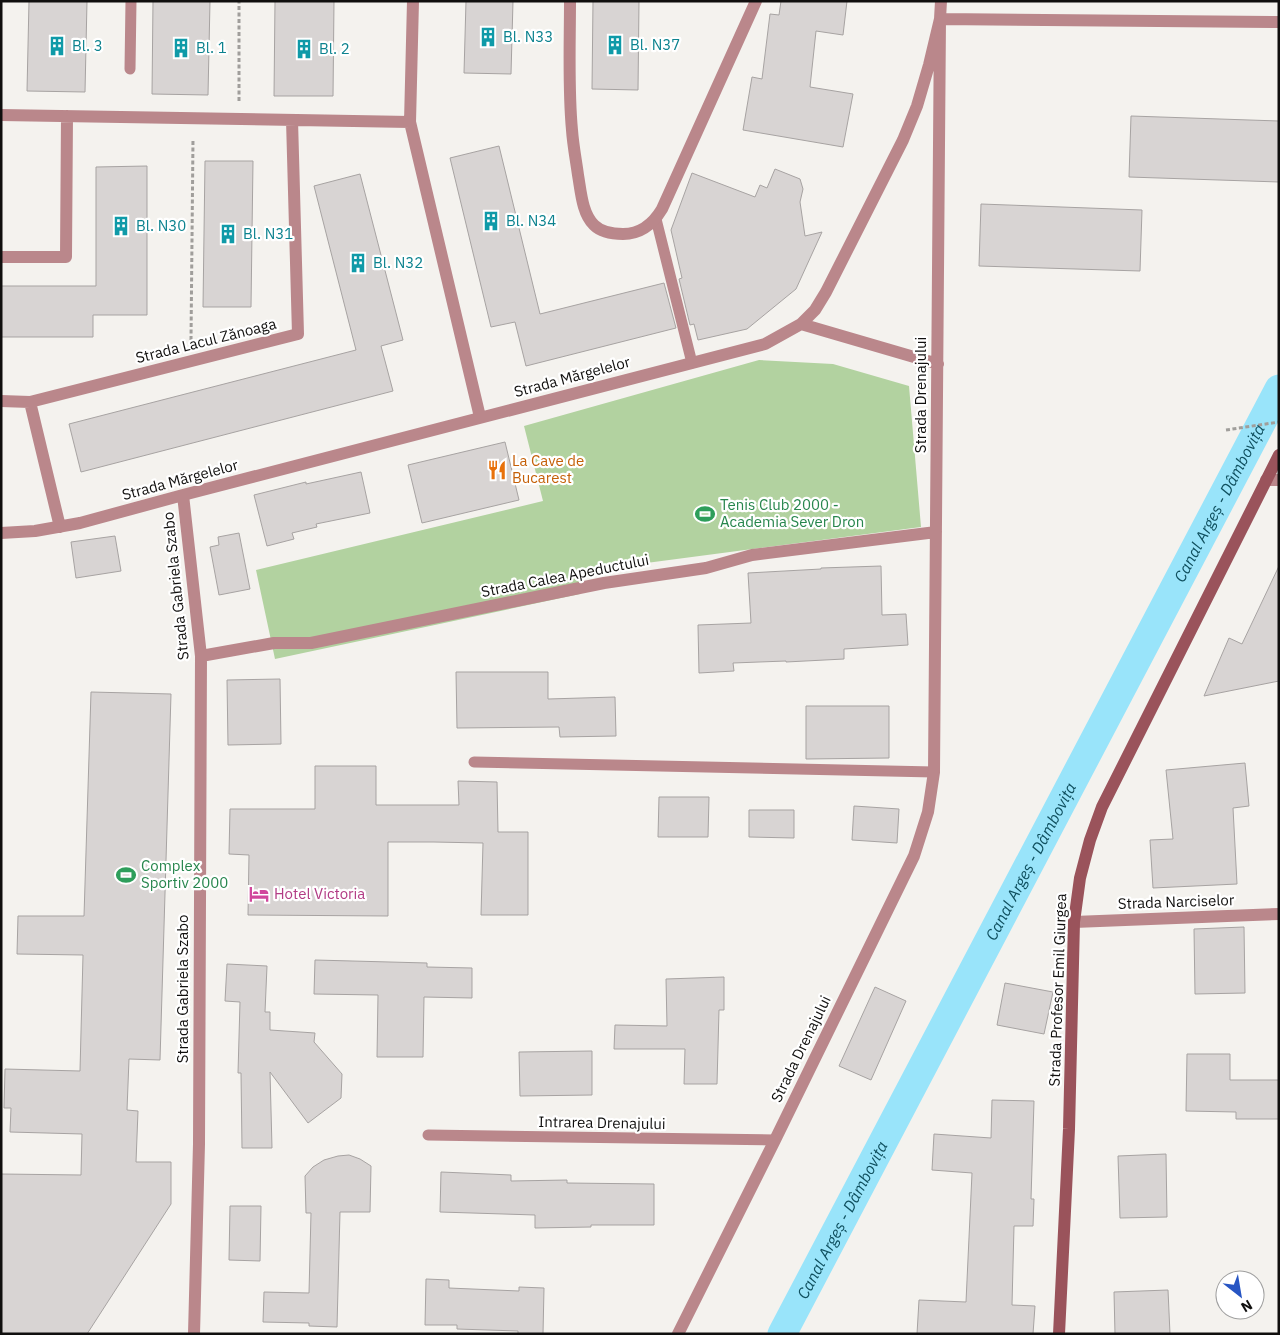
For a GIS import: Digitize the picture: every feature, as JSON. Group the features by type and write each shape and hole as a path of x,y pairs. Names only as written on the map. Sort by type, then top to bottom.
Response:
{"street":[{"path":"413,1 410,122 480,417"},
{"path":"570,1 570,108 582,195 585,209 595,226 614,234 636,232 647,227 656,219 756,1"},
{"name":"Strada Mărgelelor","path":"1,533 35,531 80,523 765,344 801,324 815,310 826,292 903,140 917,106 929,65 940,19 941,1"},
{"path":"940,19 1279,22"},
{"name":"Strada Drenajului","path":"678,1334 914,856 928,812 934,772 940,19"},
{"path":"1,115 410,122"},
{"path":"1,257 66,257 66,116"},
{"name":"Strada Lacul Zănoaga","path":"1,401 30,402 298,334 292,120"},
{"path":"801,324 938,364"},
{"path":"30,402 60,527"},
{"name":"Strada Profesor Emil Giurgea","path":"1059,1334 1069,1129 1074,922 1080,878 1090,840 1102,807 1272,480 1279,455"},
{"name":"Strada Gabriela Szabo","path":"183,495 201,656 198,1144 194,1334"},
{"name":"Strada Calea Apeductului","path":"201,656 274,643 311,643 604,583 706,568 752,555 936,532"},
{"name":"Strada Narciselor","path":"1074,922 1279,914"}],"lane":[{"path":"130,1 130,69"},
{"path":"656,219 692,363"},
{"path":"474,762 934,772"},
{"name":"Intrarea Drenajului","path":"428,1136 775,1140"}],"path":[{"path":"239,1 239,119"},
{"path":"191,361 193,118"},
{"path":"1226,430 1279,422"}],"green space":[{"name":"Tenis Club 2000 - Academia Sever Dron","path":"759,360 833,364 909,386 921,527 578,572 580,594 275,659 256,570 543,501 524,426"}],"building":[{"name":"Bl. 3","path":"29,1 87,1 85,92 27,91"},
{"name":"Bl. 1","path":"153,1 210,1 208,95 152,94"},
{"name":"Bl. 2","path":"275,1 334,1 333,96 274,96"},
{"name":"Bl. N33","path":"466,1 513,1 511,74 464,73"},
{"name":"Bl. N37","path":"593,1 639,1 638,90 592,89"},
{"path":"781,1 847,1 843,35 816,31 810,87 853,94 843,147 743,130 752,77 762,79 770,14 779,15"},
{"path":"1131,116 1279,121 1279,182 1129,177"},
{"name":"Bl. N34","path":"499,146 540,314 664,283 676,328 526,366 515,322 491,327 450,158"},
{"name":"Bl. N31","path":"205,161 253,161 251,307 203,307"},
{"name":"Bl. N30","path":"147,166 147,315 93,315 93,337 1,337 1,286 96,286 96,167"},
{"path":"775,169 800,179 803,189 800,202 805,236 822,232 796,289 747,329 698,340 694,324 690,325 679,279 682,278 671,230 692,173 755,197 760,185 767,188"},
{"name":"Bl. N32","path":"360,174 403,340 381,346 393,391 81,472 69,424 356,350 314,186"},
{"path":"981,204 1142,210 1140,271 979,266"},
{"path":"505,442 519,500 422,523 408,465"},
{"path":"361,472 370,513 316,524 317,527 292,533 294,539 267,546 254,495 306,482 306,484"},
{"path":"239,533 250,589 219,595 210,547 219,545 218,537"},
{"path":"115,536 121,571 76,578 71,542"},
{"path":"881,566 882,615 906,614 908,645 844,649 844,659 733,663 734,671 699,673 698,625 751,623 748,573"},
{"path":"1279,566 1279,681 1204,696 1229,638 1242,644"},
{"path":"456,672 548,672 548,699 615,697 616,736 560,737 559,727 457,728"},
{"path":"280,679 281,744 228,745 227,680"},
{"path":"91,692 171,694 160,1060 129,1059 127,1110 138,1111 136,1162 171,1162 171,1204 87,1334 1,1334 1,1174 81,1175 82,1134 10,1132 11,1108 4,1108 5,1069 80,1071 83,955 17,954 18,916 84,916"},
{"path":"806,706 889,706 889,758 806,759"},
{"path":"1245,763 1249,806 1233,808 1237,884 1153,888 1150,840 1173,839 1166,770"},
{"path":"315,766 376,766 376,805 459,805 458,781 497,782 498,832 528,832 528,915 481,915 483,843 388,842 388,916 248,915 249,855 229,854 230,809 315,809"},
{"path":"659,797 709,797 708,837 658,837"},
{"path":"854,806 899,809 897,843 852,840"},
{"path":"749,810 794,810 794,838 749,837"},
{"path":"1244,927 1245,993 1195,994 1194,929"},
{"path":"315,960 427,963 427,967 472,968 472,998 424,997 423,1057 377,1057 378,995 314,994"},
{"path":"227,964 267,966 265,1012 270,1012 270,1030 315,1033 314,1042 342,1074 341,1098 308,1123 270,1072 272,1148 242,1148 241,1073 238,1073 240,1002 225,1001"},
{"path":"724,977 724,1010 719,1010 717,1084 684,1084 685,1049 614,1049 615,1025 667,1026 666,979"},
{"path":"1005,983 1053,992 1044,1034 997,1025"},
{"path":"875,987 906,1001 871,1080 839,1066"},
{"path":"592,1051 592,1095 520,1096 519,1052"},
{"path":"1187,1054 1230,1054 1230,1080 1279,1080 1279,1119 1236,1119 1236,1112 1186,1111"},
{"path":"992,1100 1034,1101 1031,1199 1034,1199 1033,1226 1014,1226 1012,1305 1035,1306 1033,1334 917,1334 919,1300 966,1302 972,1173 932,1170 934,1134 991,1138"},
{"path":"1166,1154 1167,1217 1120,1218 1118,1156"},
{"path":"349,1155 371,1166 370,1212 340,1212 337,1327 309,1326 309,1323 263,1322 264,1292 309,1293 311,1213 306,1213 305,1176 313,1167 324,1160"},
{"path":"441,1172 511,1175 511,1181 567,1180 567,1183 654,1184 654,1225 591,1225 591,1227 535,1228 535,1215 440,1212"},
{"path":"230,1206 261,1206 260,1261 229,1260"},
{"path":"426,1279 449,1280 449,1288 519,1291 519,1287 544,1288 543,1334 518,1334 518,1331 457,1329 457,1325 425,1325"},
{"path":"1168,1290 1170,1334 1115,1334 1114,1292"}],"waterway":[{"name":"Canal Argeș - Dâmbovița","path":"782,1334 1279,389"}],"place":[{"name":"Bl. N33","path":"488,37"},
{"name":"Bl. N37","path":"615,45"},
{"name":"Bl. 3","path":"57,46"},
{"name":"Bl. 1","path":"181,48"},
{"name":"Bl. 2","path":"304,49"},
{"name":"Bl. N34","path":"491,221"},
{"name":"Bl. N30","path":"121,226"},
{"name":"Bl. N31","path":"228,234"},
{"name":"Bl. N32","path":"358,263"},
{"name":"La Cave de Bucarest","path":"497,470"},
{"name":"Tenis Club 2000 - Academia Sever Dron","path":"705,514"},
{"name":"Complex Sportiv 2000","path":"126,875"},
{"name":"Hotel Victoria","path":"259,894"}]}
